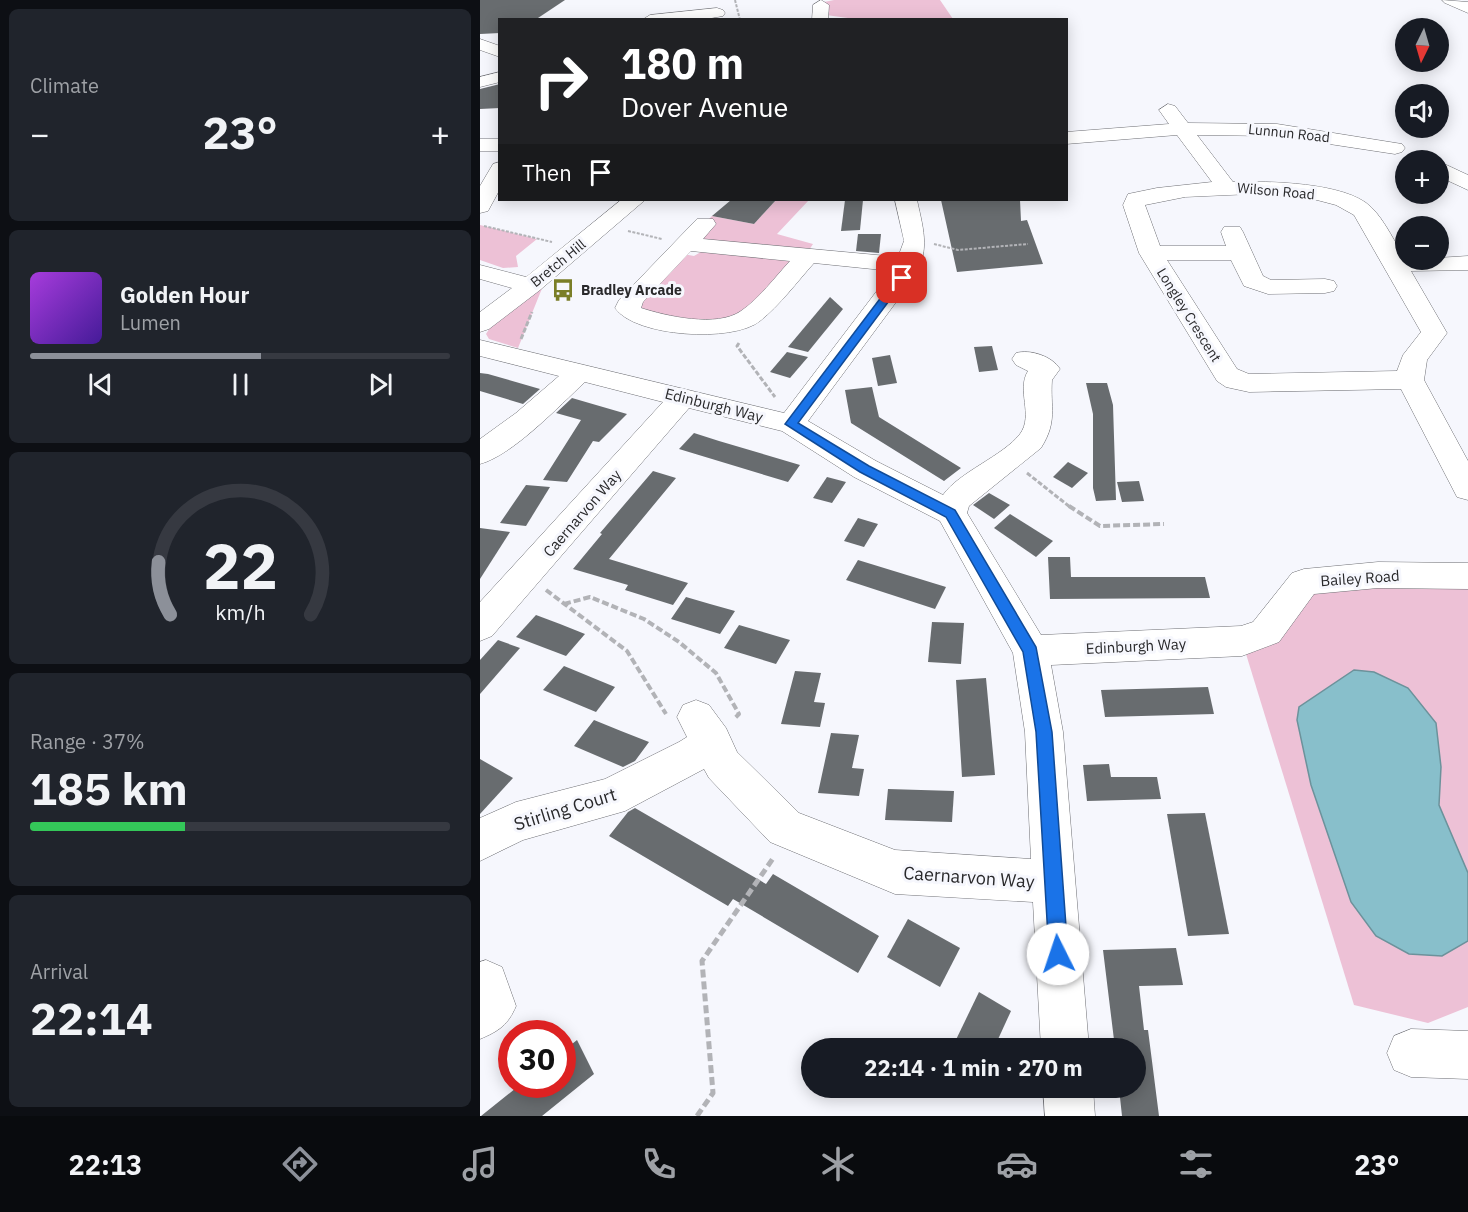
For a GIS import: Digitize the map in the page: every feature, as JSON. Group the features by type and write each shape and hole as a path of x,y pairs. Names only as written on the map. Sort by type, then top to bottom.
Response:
{"street":[{"path":"1450,0 1468,8"},
{"path":"665,18 717,11"},
{"path":"480,82 498,78"},
{"path":"1168,110 1226,187"},
{"name":"Lunnun Road","path":"1068,138 1182,129 1276,130 1395,148"},
{"path":"480,145 498,145"},
{"path":"480,206 498,172"},
{"path":"1449,173 1468,184"},
{"name":"Wilson Road","path":"1226,187 1292,190 1331,197 1363,211 1434,333 1421,348 1410,367 1410,380"},
{"name":"Longley Crescent","path":"1226,187 1156,194 1136,199 1134,206 1151,253 1227,375 1236,381 1410,380"},
{"name":"Bretch Hill","path":"480,324 633,201"},
{"path":"796,417 886,302 911,253 906,201"},
{"path":"705,224 631,300 628,308 632,314 698,328 741,321 750,317 808,256"},
{"path":"1376,234 1395,234"},
{"path":"1151,253 1236,242 1253,281 1268,287 1325,286"},
{"path":"686,244 808,256 911,253"},
{"path":"1394,264 1468,263"},
{"path":"480,272 531,285"},
{"name":"Edinburgh Way","path":"480,348 682,398 796,417 865,469 951,513"},
{"path":"1025,359 1047,369 1038,378 1038,426 1031,441 956,500 951,513 1030,651 1044,732 1064,1038"},
{"path":"480,454 526,420 580,372"},
{"path":"1410,380 1468,489"},
{"name":"Caernarvon Way","path":"480,626 682,398"},
{"name":"Bailey Road","path":"1242,641 1266,632 1304,582 1377,575 1468,576"},
{"name":"Edinburgh Way","path":"1030,651 1242,641"},
{"name":"Caernarvon Way","path":"700,738 723,765 785,828 894,872 1053,882"},
{"name":"Stirling Court","path":"480,840 516,822 610,797 700,738"},
{"path":"1411,1053 1468,1055"},
{"path":"1069,1098 1070,1116"}],"path":[{"path":"735,0 740,18"},
{"path":"480,225 578,247"},
{"path":"604,226 686,244"},
{"path":"911,253 1028,244"},
{"path":"741,321 747,334 737,346 778,402 796,417"},
{"path":"1007,458 1084,518 1100,526 1164,524"},
{"path":"525,577 627,651 700,738 739,714 717,673 679,642 644,619 590,597 564,604"},
{"path":"697,1116 713,1093 702,961 792,830"}],"shaded area":[{"path":"834,0 940,0 952,18 848,18 826,15 824,2"},
{"path":"775,201 808,201 777,234 813,244 807,253 697,241 712,216 754,224"},
{"path":"480,225 537,239 516,256 518,267 503,268 480,260"},
{"path":"706,249 801,258 740,316 691,322 644,311 638,302 683,254 694,256"},
{"path":"545,281 518,348 489,339 486,334 491,326"},
{"path":"1468,577 1468,1007 1428,1023 1354,1005 1242,641 1304,582"}],"water":[{"path":"1354,670 1374,672 1408,688 1436,723 1441,767 1439,805 1468,873 1468,941 1442,956 1409,954 1376,936 1351,902 1311,785 1297,720 1299,707"}],"building":[{"path":"480,0 565,0 538,18 498,18 498,33 480,34"},
{"path":"498,84 498,108 480,109 480,89"},
{"path":"730,201 775,201 754,224 712,216"},
{"path":"845,201 863,201 860,230 841,231"},
{"path":"941,201 1020,201 1021,221 1027,220 1043,264 957,272"},
{"path":"858,234 881,234 879,253 856,251"},
{"path":"830,297 843,309 808,352 788,347"},
{"path":"992,346 998,370 979,372 974,347"},
{"path":"787,352 808,357 790,378 770,372"},
{"path":"890,355 897,383 878,386 872,358"},
{"path":"480,373 540,389 523,404 480,391"},
{"path":"1086,383 1107,383 1113,405 1116,500 1096,501 1093,488 1093,414"},
{"path":"872,387 879,417 961,468 944,481 851,423 845,390"},
{"path":"572,398 627,414 599,442 593,441 567,482 543,480 581,420 556,413"},
{"path":"694,433 800,465 788,482 679,449"},
{"path":"1068,462 1088,473 1072,488 1053,477"},
{"path":"653,471 676,478 609,559 688,583 673,605 625,590 628,585 573,569 602,534 600,533"},
{"path":"827,477 846,482 832,503 813,498"},
{"path":"1139,481 1144,501 1122,502 1117,482"},
{"path":"526,485 550,487 526,526 500,523"},
{"path":"989,493 1010,505 994,519 973,505"},
{"path":"1010,514 1053,541 1036,557 994,528"},
{"path":"858,518 878,524 864,547 844,541"},
{"path":"480,528 510,532 480,579"},
{"path":"1048,557 1070,557 1071,577 1205,577 1210,598 1050,599"},
{"path":"858,560 946,587 935,609 846,580"},
{"path":"686,597 735,611 720,634 671,619"},
{"path":"536,615 585,634 566,656 516,637"},
{"path":"932,622 964,623 961,664 928,662"},
{"path":"739,625 790,640 776,664 724,648"},
{"path":"498,640 520,648 480,694 480,660"},
{"path":"564,666 615,687 596,712 543,690"},
{"path":"795,671 821,673 814,702 825,703 820,727 781,724"},
{"path":"986,678 995,775 962,777 956,680"},
{"path":"1208,687 1214,714 1105,717 1101,690"},
{"path":"594,720 649,742 635,761 623,767 574,746"},
{"path":"831,733 859,735 852,768 864,769 859,796 818,793"},
{"path":"480,759 513,778 480,814"},
{"path":"1109,764 1111,777 1157,777 1161,799 1087,801 1083,765"},
{"path":"888,789 954,791 952,822 885,820"},
{"path":"635,808 766,884 773,874 879,936 858,973 733,899 728,906 609,836 628,812"},
{"path":"1205,813 1229,934 1188,936 1167,814"},
{"path":"908,919 960,948 940,987 887,957"},
{"path":"1176,948 1183,985 1139,986 1144,1030 1148,1030 1159,1116 1122,1116 1120,1098 1146,1098 1146,1038 1114,1038 1103,950"},
{"path":"979,992 1011,1011 999,1038 957,1038"},
{"path":"576,1041 594,1074 576,1089"},
{"path":"504,1098 564,1098 542,1116 481,1116"}],"place":[{"name":"Bradley Arcade","path":"563,290"}],"route":[{"path":"902,278 791,424 865,469 951,513 1030,651 1044,732 1058,954"}]}
